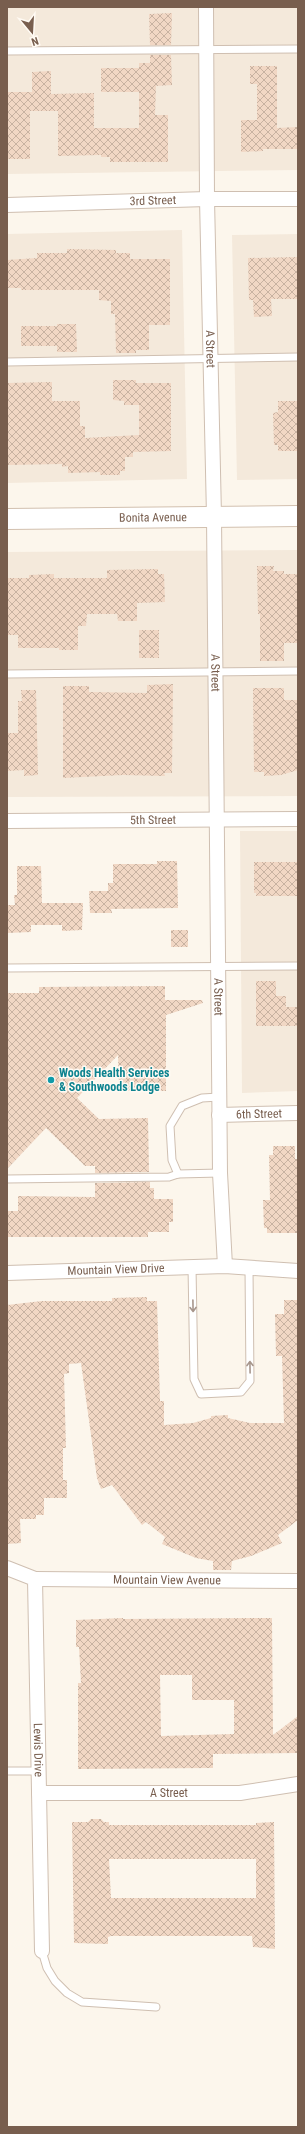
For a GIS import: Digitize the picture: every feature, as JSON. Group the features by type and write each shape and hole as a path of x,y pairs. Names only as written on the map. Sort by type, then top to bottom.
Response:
{"main road":[{"name":"Bonita Avenue","path":"7,519 298,516"}],"street":[{"name":"A Street","path":"206,7 207,199 212,358 216,672 220,1173 225,1266"},
{"name":"3rd Street","path":"7,205 207,199 298,199"},
{"name":"5th Street","path":"7,821 298,819"},
{"name":"6th Street","path":"220,1114 298,1113"},
{"name":"Mountain View Drive","path":"7,1273 225,1266"},
{"path":"225,1266 298,1271"},
{"path":"7,1568 35,1579"},
{"name":"Mountain View Avenue","path":"35,1579 298,1581"},
{"name":"Lewis Drive","path":"35,1579 42,1951"},
{"name":"A Street","path":"39,1793 240,1793 298,1784"}],"lane":[{"path":"7,51 298,49"},
{"path":"7,362 298,357"},
{"path":"7,674 298,671"},
{"path":"7,968 298,966"},
{"path":"178,1174 172,1160 170,1126 182,1106 202,1098 219,1097"},
{"path":"7,1179 169,1177 178,1174 220,1173"},
{"path":"192,1267 194,1379 201,1394 241,1392 250,1381 249,1268"},
{"path":"7,1771 38,1771"},
{"path":"42,1951 47,1968 55,1981 67,1993 82,2002 156,2007"}],"shaded area":[{"path":"7,7 298,7 298,170 7,174"},
{"path":"182,230 187,479 7,483 7,234"},
{"path":"298,234 298,479 237,480 232,235"},
{"path":"298,550 298,796 7,797 7,552"},
{"path":"240,831 298,831 298,1091 242,1093"}],"building":[{"path":"172,13 171,45 150,45 149,14"},
{"path":"150,55 171,55 172,85 156,86 155,115 168,115 168,162 110,162 110,157 101,157 101,155 58,156 58,111 30,111 30,159 7,159 7,92 32,92 32,72 51,71 51,94 94,93 94,128 139,128 139,92 101,92 101,68 139,68 139,63 150,63"},
{"path":"250,66 277,66 277,128 298,127 298,149 263,149 263,151 241,152 241,120 257,120 257,84 250,84"},
{"path":"67,249 116,250 116,253 130,253 130,259 170,259 170,325 149,325 149,350 136,350 136,353 116,353 115,314 111,314 111,301 99,300 99,290 21,290 21,288 7,288 7,260 37,258 37,253 67,253"},
{"path":"298,257 298,299 271,299 272,316 254,317 253,300 249,300 248,258"},
{"path":"57,324 76,324 77,352 57,352 57,346 21,346 21,326 57,326"},
{"path":"113,380 136,380 136,383 171,383 171,451 133,452 133,457 125,457 125,471 120,471 120,475 100,475 100,472 68,473 68,466 62,467 62,464 7,465 7,383 52,382 52,401 80,401 80,426 85,426 85,438 139,435 139,405 124,405 124,401 113,400"},
{"path":"278,401 298,401 298,451 278,451 278,445 274,445 273,413 278,412"},
{"path":"257,566 274,566 273,571 284,571 284,574 298,574 298,643 284,643 284,661 260,661 260,614 258,614"},
{"path":"158,569 158,574 164,574 165,602 137,603 137,621 118,621 117,614 87,614 86,626 78,626 78,650 59,650 59,648 18,648 18,635 7,635 7,578 29,578 29,575 54,574 54,578 107,578 107,570"},
{"path":"139,630 159,630 159,658 139,658"},
{"path":"173,684 172,773 164,773 165,776 123,775 63,778 63,686 89,686 89,692 147,693 147,685"},
{"path":"253,688 284,688 284,700 298,700 298,770 281,775 264,776 264,772 254,772"},
{"path":"21,690 36,690 38,775 24,776 24,770 7,771 7,733 18,733 18,701 22,701"},
{"path":"157,861 177,861 178,908 111,909 112,913 90,913 89,891 108,891 108,883 113,883 113,864 157,864"},
{"path":"254,862 298,862 298,896 256,896 256,893 254,893"},
{"path":"17,866 41,866 42,903 83,903 82,930 62,931 62,925 31,925 31,932 7,933 7,905 15,905 14,895 17,895"},
{"path":"171,930 188,930 188,947 171,947"},
{"path":"256,981 276,981 276,996 286,996 286,1007 298,1007 298,1026 256,1026"},
{"name":"Woods Health Services & Southwoods Lodge","path":"165,986 165,1000 202,1000 203,1003 166,1015 166,1091 126,1091 126,1088 119,1088 118,1055 77,1098 99,1119 148,1118 149,1172 95,1173 95,1166 85,1166 46,1128 7,1169 7,993 39,993 39,987"},
{"path":"273,1146 295,1146 295,1159 298,1159 298,1233 267,1233 267,1228 264,1228 263,1200 270,1200 269,1155 273,1155"},
{"path":"150,1182 150,1188 154,1188 154,1199 173,1199 173,1222 169,1222 169,1232 148,1232 148,1237 7,1237 7,1211 18,1211 18,1196 95,1197 95,1183"},
{"path":"147,1297 147,1301 157,1301 160,1401 164,1401 164,1425 193,1423 211,1418 211,1416 228,1415 228,1418 250,1423 284,1423 282,1356 276,1356 275,1314 284,1314 284,1300 298,1300 298,1520 278,1535 282,1543 251,1556 232,1561 231,1570 213,1570 213,1561 196,1558 162,1544 165,1537 146,1522 142,1525 112,1485 101,1489 97,1478 81,1363 69,1364 69,1373 64,1374 66,1448 63,1448 63,1480 67,1480 67,1498 44,1498 44,1515 36,1515 36,1519 20,1519 21,1543 7,1544 7,1305 42,1301 112,1301 112,1298"},
{"path":"123,1618 272,1618 273,1735 298,1716 298,1753 213,1754 213,1768 78,1769 78,1683 81,1683 79,1647 76,1647 76,1620","holes":["160,1675 192,1675 192,1700 234,1700 234,1734 161,1736"]},
{"path":"91,1819 101,1819 104,1822 109,1822 109,1825 256,1825 256,1823 274,1822 275,1949 253,1947 252,1936 111,1936 108,1937 108,1944 74,1943 72,1822 88,1822","holes":["109,1859 256,1859 256,1898 111,1898"]}],"place":[{"name":"Woods Health Services & Southwoods Lodge","path":"51,1080"}]}
